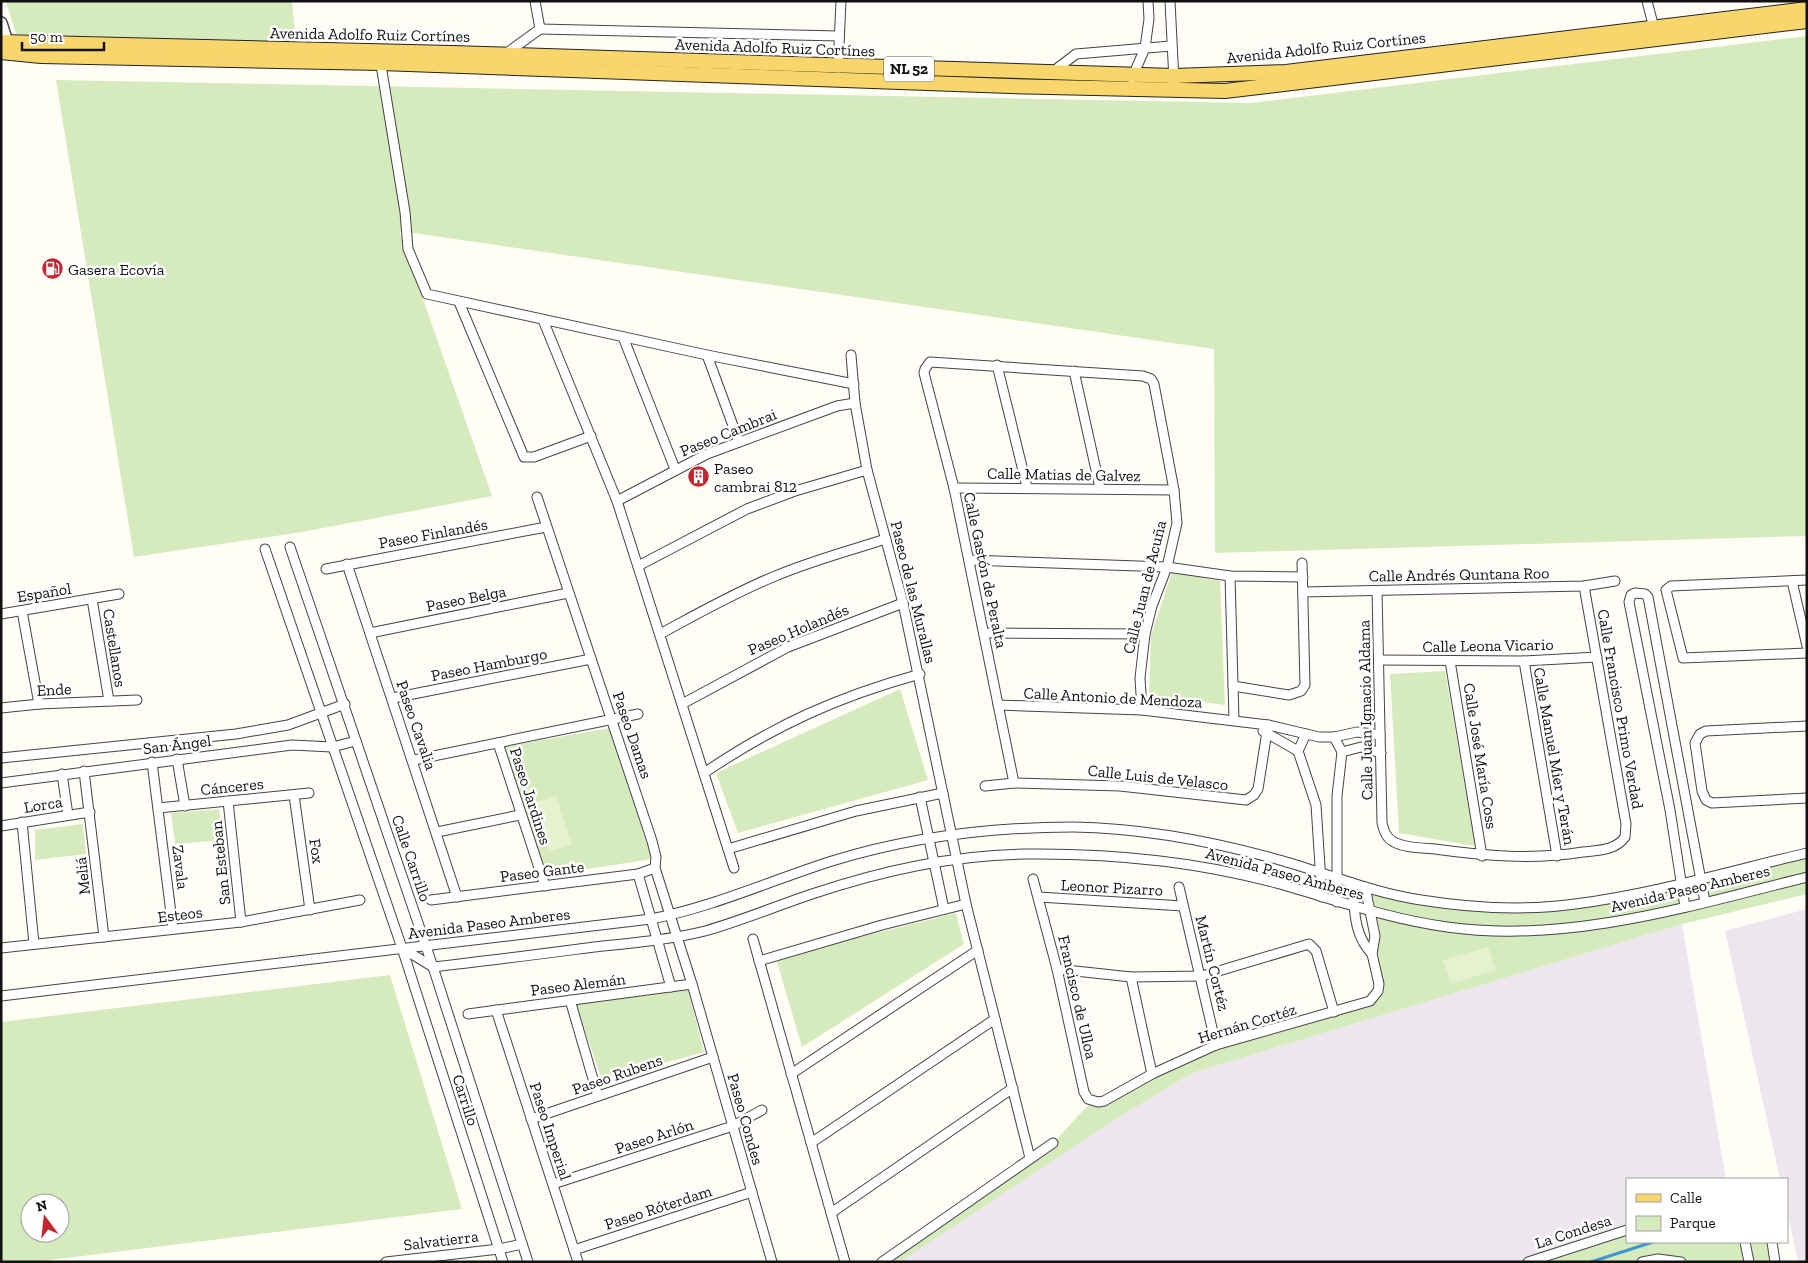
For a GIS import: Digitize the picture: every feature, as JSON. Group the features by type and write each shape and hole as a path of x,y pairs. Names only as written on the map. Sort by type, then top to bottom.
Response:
{"main road":[{"name":"Avenida Adolfo Ruiz Cortínes","path":"5,50 28,43 380,57 504,55 838,73 1051,73 1137,83 1174,76 1286,72 1655,34 1807,9"},
{"path":"5,50 41,56 380,57 838,73 1077,88 1137,83 1225,91 1655,34 1807,21"}],"street":[{"path":"535,1 540,29"},
{"path":"838,73 841,1"},
{"path":"1137,83 1149,19 1148,1"},
{"path":"1170,1 1170,46 1174,76"},
{"path":"1648,1 1655,34"},
{"path":"1,23 5,50"},
{"path":"504,55 540,29 839,36"},
{"path":"1051,73 1076,54 1170,46"},
{"path":"380,57 405,212 408,249 424,291 436,297 459,302 854,384"},
{"path":"459,302 524,457 534,457 590,436"},
{"path":"543,320 617,501 734,868"},
{"path":"623,337 675,469"},
{"path":"707,355 739,442"},
{"name":"Paseo de las Murallas","path":"851,356 856,403 867,470 920,674 966,904 1030,1158"},
{"name":"Calle Gastón de Peralta","path":"997,365 935,361 927,365 924,373 954,488 1014,783"},
{"path":"1027,487 997,365 1074,371 1100,488"},
{"name":"Calle Juan de Acuña","path":"1074,371 1143,376 1151,379 1154,384 1174,490 1177,523 1167,567 1152,606 1145,634 1140,678 1142,710"},
{"name":"Paseo Cambrai","path":"617,501 675,469 739,442 837,406 856,403"},
{"path":"638,566 747,509 795,491 867,470"},
{"name":"Calle Matias de Galvez","path":"954,488 1027,487 1174,490"},
{"name":"Paseo Damas","path":"536,497 652,841 656,857 655,868 692,984"},
{"name":"Paseo Finlandés","path":"326,569 546,528"},
{"path":"660,634 730,596 773,577 817,560 886,539"},
{"name":"Calle Carrillo","path":"290,547 433,967 528,1262"},
{"path":"1,996 402,948 265,548"},
{"path":"969,560 1167,567 1230,576 1303,576"},
{"path":"1233,686 1289,695 1301,691 1306,679 1302,562"},
{"name":"Paseo Cavalia","path":"347,564 414,760 457,897"},
{"path":"1230,576 1234,720"},
{"path":"1807,580 1671,586 1666,590 1680,655 1683,658 1688,660 1807,654"},
{"path":"1792,581 1807,646"},
{"name":"Calle Andrés Quntana Roo","path":"1303,592 1584,586 1615,582"},
{"name":"Calle Francisco Primo Verdad","path":"1557,856 1614,847 1625,837 1626,824 1584,586"},
{"name":"Calle Juan Ignacio Aldama","path":"1378,591 1380,735 1384,829 1391,840 1400,844 1482,856"},
{"path":"1686,907 1670,810 1629,602 1631,595 1635,592 1640,592 1648,597 1704,902"},
{"name":"Paseo Belga","path":"370,632 568,593"},
{"name":"Español","path":"1,614 119,594"},
{"name":"Castellanos","path":"92,599 109,701"},
{"name":"Paseo Holandés","path":"682,704 788,647 903,603"},
{"path":"22,610 39,704"},
{"path":"984,633 1145,634"},
{"name":"Calle Leona Vicario","path":"1379,660 1524,661 1597,657"},
{"name":"Paseo Hamburgo","path":"392,698 591,659"},
{"name":"Calle José María Coss","path":"1450,661 1482,856"},
{"name":"Calle Manuel Mier y Terán","path":"1524,661 1557,856"},
{"path":"704,773 752,742 829,703 874,687 920,674"},
{"name":"Ende","path":"1,708 39,704 137,700"},
{"name":"San Ángel","path":"1,758 236,734 288,726 344,704"},
{"name":"Calle Antonio de Mendoza","path":"998,705 1142,710 1234,720 1256,724 1267,729 1298,751"},
{"path":"414,760 638,714"},
{"path":"1807,726 1706,731 1696,739 1695,743 1702,791 1706,800 1712,803 1807,798"},
{"path":"1267,729 1334,737 1358,732 1380,735"},
{"name":"Calle Luis de Velasco","path":"985,786 1014,783 1120,786 1246,800 1254,796 1258,789 1267,729"},
{"path":"236,734 238,752"},
{"path":"1306,734 1298,751 1316,805 1322,897"},
{"path":"1334,737 1342,752 1337,796 1337,902"},
{"name":"San Ángel","path":"1,783 292,744 332,748 356,741"},
{"name":"Paseo Jardines","path":"498,744 545,886"},
{"path":"1342,752 1361,747 1381,753"},
{"path":"177,759 185,806"},
{"name":"Zavala","path":"152,762 173,929"},
{"name":"Meliá","path":"84,771 104,937"},
{"path":"62,774 68,815"},
{"name":"Cánceres","path":"158,808 309,793"},
{"path":"728,849 810,824 943,793"},
{"name":"Fox","path":"294,795 310,910"},
{"path":"920,797 944,909"},
{"name":"San Esteban","path":"228,801 241,922"},
{"name":"Lorca","path":"1,826 90,812"},
{"path":"437,832 520,815"},
{"path":"22,822 34,944"},
{"name":"Avenida Paseo Amberes","path":"402,948 651,919 705,906 835,860 952,835 1032,827 1129,831 1231,847 1365,887 1427,901 1516,908 1573,904 1681,883 1807,853"},
{"name":"Avenida Paseo Amberes","path":"402,948 433,967 677,936 728,924 843,884 934,862 1024,854 1145,858 1238,874 1370,911 1445,927 1492,931 1543,931 1612,922 1686,907 1807,877"},
{"path":"1482,856 1518,858 1557,856"},
{"name":"Paseo Gante","path":"431,900 638,874 655,868"},
{"path":"638,874 671,987"},
{"name":"Francisco de Ulloa","path":"1033,879 1057,969 1084,1092 1092,1101"},
{"path":"1352,883 1360,940 1372,954"},
{"name":"Martín Cortéz","path":"1179,887 1202,976 1216,1045"},
{"path":"1365,887 1375,936 1372,954"},
{"name":"Leonor Pizarro","path":"1039,897 1183,906"},
{"name":"Esteos","path":"1,948 241,922 360,900"},
{"path":"759,961 966,904"},
{"path":"753,939 845,1262"},
{"path":"1057,969 1131,977 1202,976 1306,944 1312,945 1316,951 1334,1012"},
{"name":"Carrillo","path":"402,948 503,1262"},
{"path":"791,1074 978,950"},
{"name":"Hernán Cortéz","path":"1092,1101 1104,1101 1152,1074 1216,1045 1370,1001 1378,991 1379,984 1372,954"},
{"path":"1131,977 1152,1074"},
{"name":"Paseo Alemán","path":"468,1014 692,984"},
{"name":"Paseo Condes","path":"692,984 752,1192 769,1261"},
{"path":"570,1000 598,1096"},
{"name":"Paseo Imperial","path":"496,1010 578,1262"},
{"path":"811,1143 995,1019"},
{"name":"Paseo Rubens","path":"531,1118 713,1057"},
{"path":"831,1213 1013,1088"},
{"name":"Paseo Arlón","path":"552,1184 733,1126 762,1110"},
{"path":"882,1262 1053,1143"},
{"name":"Paseo Róterdam","path":"574,1250 752,1192"},
{"name":"La Condesa","path":"1528,1262 1626,1230"},
{"path":"1746,1243 1749,1262"},
{"path":"1772,1243 1775,1262"},
{"path":"498,1249 522,1244"},
{"name":"Salvatierra","path":"386,1262 426,1259 498,1249"},
{"path":"1642,1262 1658,1259 1681,1262"}],"shaded area":[{"path":"1807,909 1807,1262 1798,1262 1788,1215 1788,1178 1780,1178 1725,931"},
{"path":"1682,924 1726,1178 1626,1178 1626,1243 1740,1262 900,1262 1111,1122 1192,1073"}],"green space":[{"path":"6,1 292,1 296,43 16,34"},
{"path":"1807,36 1807,536 1215,553 1214,349 399,231 492,496 302,532 134,557 56,80 1251,103"},
{"path":"1172,572 1220,581 1225,705 1149,695 1151,635"},
{"path":"1445,671 1475,846 1399,833 1390,674"},
{"path":"900,689 928,780 738,833 716,773"},
{"path":"610,728 652,859 543,876 503,747"},
{"path":"556,796 572,845 549,851 533,803"},
{"path":"219,809 223,840 175,844 171,813"},
{"path":"83,824 86,854 35,860 35,830"},
{"path":"1807,853 1807,894 1682,924 1192,1073 1111,1122 900,1262 882,1262 1053,1143 1092,1101 1098,1102 1216,1045 1375,997 1375,936 1365,887 1418,900 1518,908 1573,904 1681,883 1685,906 1704,902 1700,878"},
{"path":"956,913 964,944 802,1047 776,958"},
{"path":"1488,947 1496,970 1451,984 1443,960"},
{"path":"390,975 462,1209 34,1262 1,1262 1,1022"},
{"path":"688,989 704,1052 602,1080 576,1004"},
{"path":"1626,1230 1626,1243 1772,1243 1775,1262 1528,1262"}],"waterway":[{"path":"1591,1262 1650,1243"}],"place":[{"name":"Gasera Ecovía","path":"52,269"},
{"name":"Paseo cambrai 812","path":"698,477"}]}
